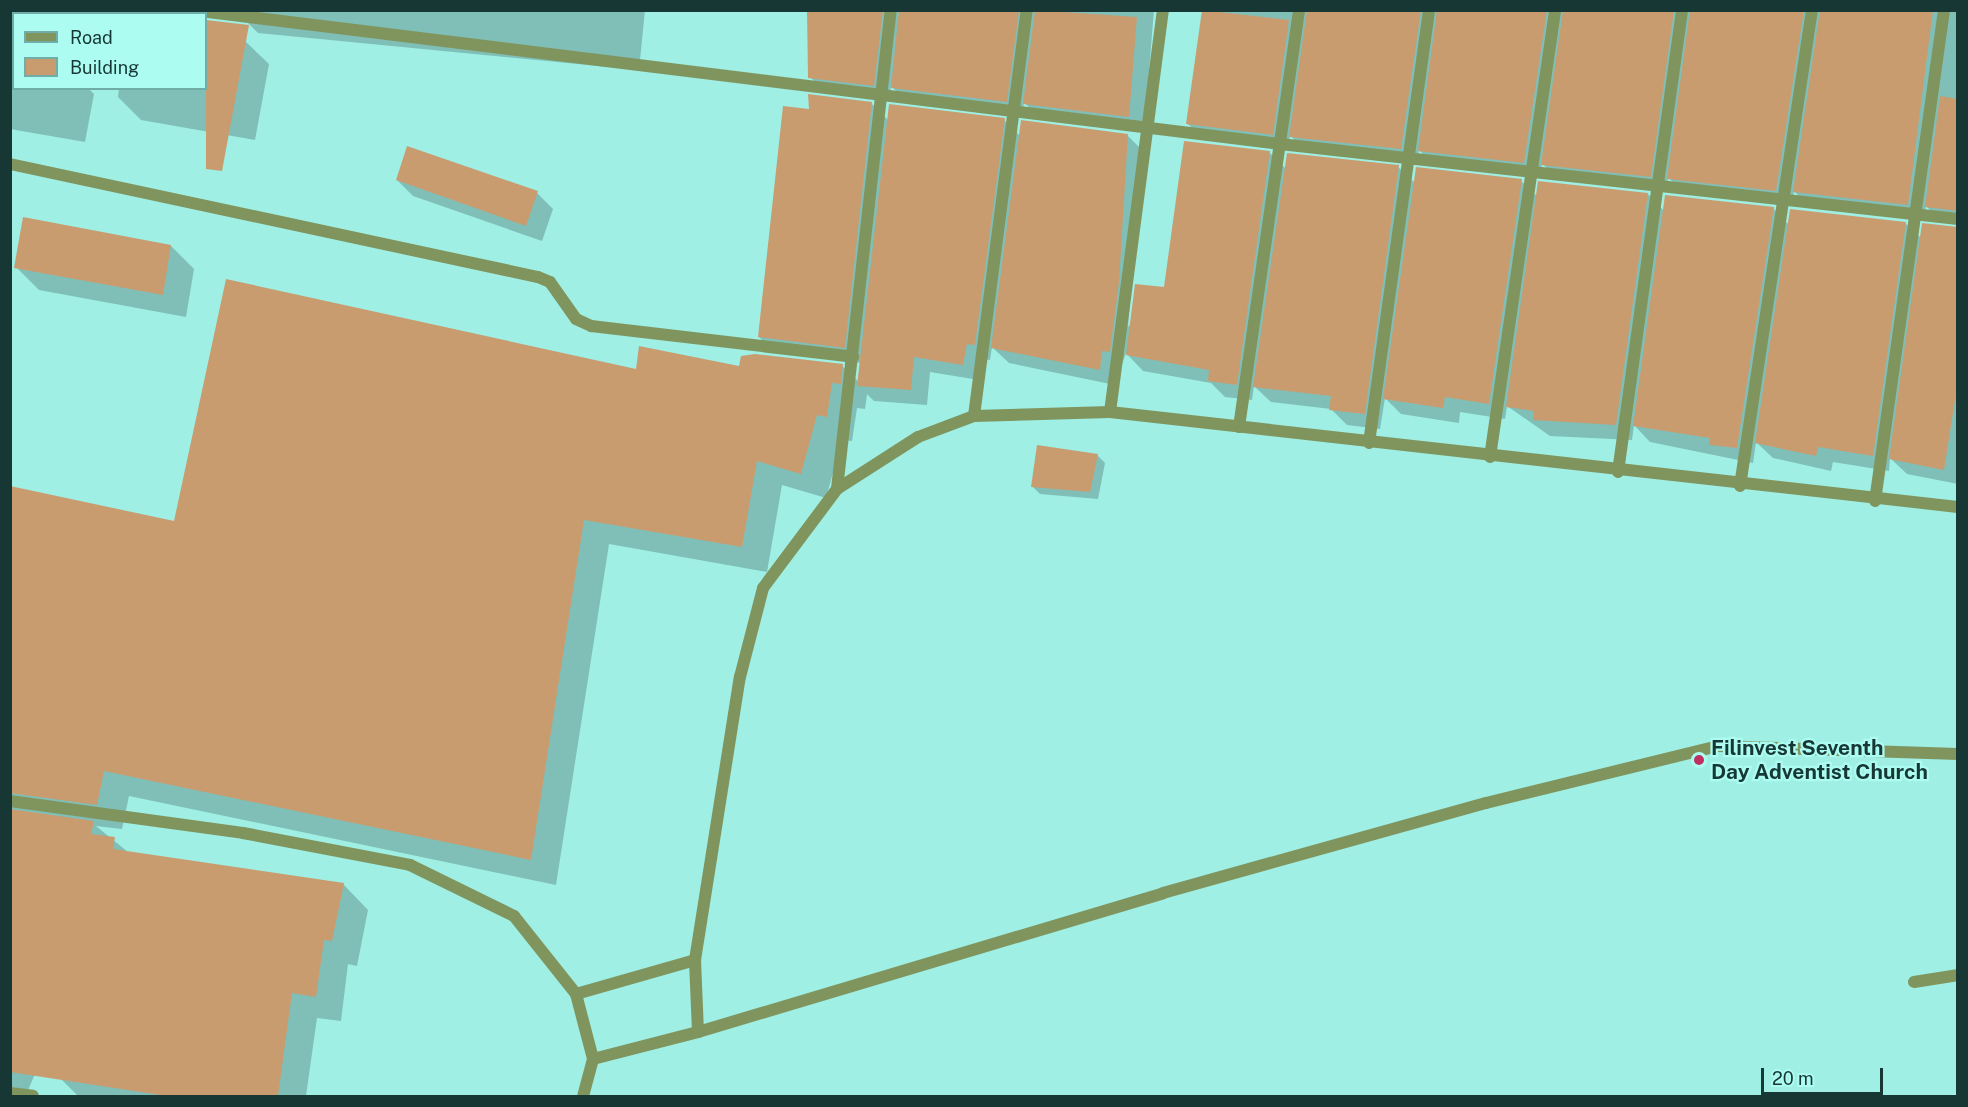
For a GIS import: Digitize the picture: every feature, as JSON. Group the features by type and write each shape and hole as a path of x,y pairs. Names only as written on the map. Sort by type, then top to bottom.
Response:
{"street":[{"path":"192,10 1146,125 1280,144 1532,170 1958,219"},
{"path":"837,489 891,10"},
{"path":"974,416 1026,10"},
{"path":"1110,412 1146,125 1164,10"},
{"path":"1239,427 1299,10"},
{"path":"1369,443 1412,157 1429,10"},
{"path":"1490,457 1555,10"},
{"path":"1618,472 1656,184 1682,10"},
{"path":"1740,486 1812,10"},
{"path":"1875,501 1913,214 1944,10"},
{"path":"10,164 538,277 550,282 576,319 591,326 853,357"},
{"path":"698,1032 695,960 740,677 763,588 837,489 918,437 974,416 1110,412 1740,486 1875,501 1958,507"},
{"path":"593,1059 698,1032 1186,887 1486,803 1718,746 1958,754"},
{"path":"10,801 243,832 410,865 514,916 576,994 593,1059 583,1096"},
{"path":"576,994 695,960"},
{"path":"1914,982 1958,975"},
{"path":"10,1093 33,1096"}],"building":[{"path":"807,10 883,10 874,86 808,78"},
{"path":"899,10 1019,10 1007,102 891,88"},
{"path":"1035,10 1137,17 1129,117 1023,104"},
{"path":"1202,10 1289,20 1273,135 1186,124"},
{"path":"1307,10 1421,10 1401,149 1289,137"},
{"path":"1437,10 1547,10 1524,163 1418,151"},
{"path":"1563,10 1674,10 1651,177 1541,165"},
{"path":"1690,10 1804,10 1776,191 1667,179"},
{"path":"1820,10 1933,10 1908,205 1793,192"},
{"path":"207,20 249,25 222,171 206,169"},
{"path":"808,94 872,102 845,348 758,337 783,106 809,109"},
{"path":"1940,96 1958,99 1958,211 1925,207"},
{"path":"889,104 1005,118 975,345 967,344 963,365 914,357 911,390 857,386"},
{"path":"1021,120 1128,134 1119,282 1110,352 1102,351 1100,370 991,348"},
{"path":"1184,141 1270,151 1237,385 1208,381 1209,370 1126,355 1135,284 1164,287"},
{"path":"407,146 538,191 526,226 396,180"},
{"path":"1287,153 1399,165 1365,414 1329,410 1331,396 1253,387"},
{"path":"1416,167 1522,179 1489,404 1445,397 1443,408 1383,399"},
{"path":"1538,181 1648,193 1616,425 1533,420 1534,411 1506,407"},
{"path":"1665,195 1774,207 1737,448 1709,445 1710,438 1633,426"},
{"path":"1790,209 1906,222 1873,456 1818,447 1816,456 1755,443"},
{"path":"23,217 171,245 163,295 14,268"},
{"path":"1922,223 1958,227 1958,381 1944,470 1889,459"},
{"path":"226,279 636,369 639,346 739,366 741,356 755,354 843,364 841,384 832,383 827,417 817,415 801,474 757,461 742,547 584,520 531,860 104,771 97,805 10,793 10,486 174,521"},
{"path":"1037,445 1098,454 1090,492 1031,487"},
{"path":"10,809 94,821 91,834 115,837 113,849 344,883 332,941 324,940 316,997 292,993 278,1096 167,1096 10,1072"}],"place":[{"name":"Filinvest Seventh Day Adventist Church","path":"1699,760"}]}
